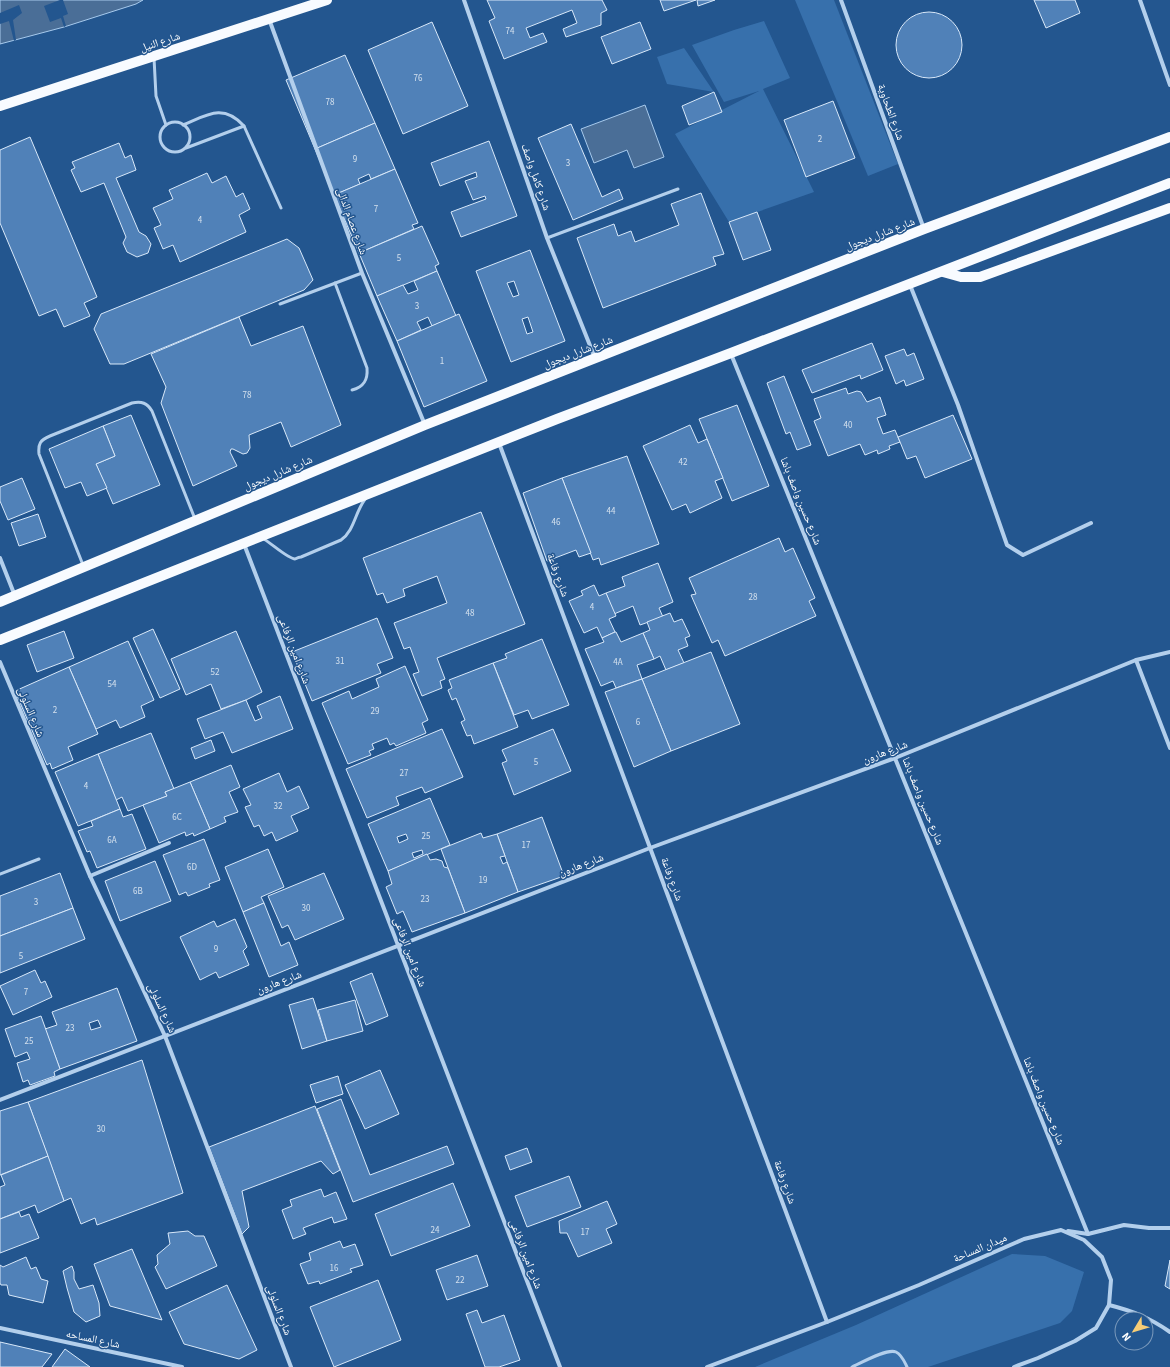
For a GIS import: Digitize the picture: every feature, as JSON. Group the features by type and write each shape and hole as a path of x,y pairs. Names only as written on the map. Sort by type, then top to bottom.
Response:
{"main road":[{"name":"شارع النيل","path":"0,106 327,0"},
{"name":"شارع شارل ديجول","path":"0,602 425,425 924,230 1170,137"},
{"path":"0,640 557,419 943,272 1170,183"},
{"path":"943,272 961,277 980,277 1170,208"}],"street":[{"name":"شارع كامل واصف","path":"464,0 548,238 595,359"},
{"name":"شارع الطحاوية","path":"841,0 924,230"},
{"path":"1140,0 1170,85"},
{"name":"شارع عصام الدالى","path":"269,19 362,273 425,425"},
{"path":"910,284 958,405 1007,545 1023,554 1091,523"},
{"name":"شارع حسين واصف باشا","path":"731,353 1088,1234"},
{"name":"شارع رفاعة","path":"499,442 827,1322"},
{"name":"شارع امين الرفاعى","path":"243,543 560,1367"},
{"path":"0,558 15,596"},
{"name":"شارع هارون","path":"0,1100 650,848 895,758 1136,660 1170,652"},
{"path":"1136,660 1170,748"},
{"name":"شارع السلولى","path":"0,662 90,876 165,1036 290,1367"},
{"path":"90,876 169,843"},
{"path":"1061,1230 1088,1234 1124,1226 1170,1228"},
{"path":"1014,1367 1075,1341 1096,1328 1109,1305 1110,1280 1102,1257 1084,1240 1061,1230"},
{"name":"ميدان المساحة","path":"707,1367 827,1322 919,1285 1024,1239 1061,1230"},
{"path":"1109,1305 1132,1311 1153,1321 1170,1332"},
{"name":"شارع المساحه","path":"0,1328 182,1367"}],"lane":[{"path":"154,56 156,96 166,125"},
{"path":"183,125 214,112 226,113 236,118 244,126 281,208"},
{"path":"186,148 190,136 188,129 177,123 166,125 160,136 161,142 163,147 168,151 174,152 180,152 186,148 244,126"},
{"path":"548,238 678,189"},
{"path":"280,304 362,273"},
{"path":"335,283 367,368 368,376 365,383 360,388 352,390"},
{"path":"84,567 39,454 38,446 42,439 132,403 140,402 148,405 152,411 195,521"},
{"path":"259,536 289,557 301,557 347,536 351,530 357,512 372,492"},
{"path":"0,874 39,858"},
{"path":"852,1367 884,1352 892,1351 900,1355 907,1367"}],"shaded area":[{"path":"0,0 143,0 136,4 64,27 0,44"},
{"path":"795,0 834,0 898,164 868,176"},
{"path":"764,21 790,78 763,89 814,192 729,222 675,134 759,91 724,102 692,45"},
{"path":"684,48 714,92 667,84 657,57"},
{"path":"645,105 664,157 634,168 627,150 594,163 581,129"},
{"path":"1012,1254 1045,1256 1084,1272 1072,1311 1060,1323 928,1367 755,1367 856,1325"}],"pier":[{"path":"63,0 68,14 63,16 66,26 64,27 61,18 50,22 44,6"},
{"path":"19,5 22,13 13,20 16,40 14,41 9,21 0,24 0,13"}],"building":[{"path":"487,0 602,0 607,10 601,13 601,25 566,37 563,29 577,23 572,10 526,28 530,38 543,33 547,42 504,59 489,21 495,18"},
{"path":"660,0 696,0 664,11"},
{"path":"697,0 715,0 698,6"},
{"path":"1034,0 1075,0 1080,13 1046,28"},
{"path":"929,12 941,15 952,22 959,33 962,45 959,57 952,68 941,75 929,78 917,75 906,68 899,57 896,45 899,33 906,22 917,15"},
{"path":"432,22 468,106 403,134 368,50"},
{"path":"640,22 651,49 612,64 601,37"},
{"path":"345,55 375,123 315,149 286,80"},
{"path":"714,92 722,112 689,125 682,106"},
{"path":"833,101 855,158 806,177 784,120"},
{"path":"375,123 395,169 371,179 369,174 358,179 360,184 334,195 315,149"},
{"path":"571,124 602,197 619,189 623,199 573,220 538,138"},
{"path":"30,137 97,297 84,303 90,316 64,327 56,309 39,316 0,223 0,150"},
{"path":"489,141 517,216 461,237 451,212 486,199 485,196 473,200 465,181 477,177 476,172 440,186 431,163"},
{"path":"119,143 125,158 131,155 136,170 116,178 139,232 146,236 151,244 148,253 137,257 127,252 123,243 126,237 104,183 81,192 71,170 75,168 72,162"},
{"path":"395,169 418,223 412,225 414,229 359,253 334,195"},
{"path":"207,173 212,183 226,176 236,197 243,193 250,209 239,215 246,232 180,262 173,245 163,249 154,228 161,225 153,208 173,199 169,190"},
{"path":"701,193 724,254 713,257 716,265 603,308 577,238 614,224 618,236 631,231 635,242 679,225 671,204"},
{"path":"757,212 771,250 743,260 729,222"},
{"path":"422,226 439,264 435,266 437,271 377,296 359,253"},
{"path":"287,239 299,248 313,280 304,290 124,364 110,364 94,329 101,314"},
{"path":"530,250 565,341 511,362 476,271","holes":["514,281 519,295 513,297 507,283","528,317 533,332 527,334 522,319"]},
{"path":"437,271 456,316 432,326 428,317 417,322 421,330 397,341 377,296 403,285 408,294 418,290 414,281"},
{"path":"459,314 487,381 424,407 397,341"},
{"path":"239,317 251,346 303,326 341,425 291,447 281,422 249,435 250,448 247,453 243,454 231,449 230,452 237,466 193,486 161,403 166,387 151,354"},
{"path":"872,343 883,370 861,379 860,375 812,393 802,370"},
{"path":"904,349 907,356 914,353 924,379 906,386 904,380 896,384 885,356"},
{"path":"784,376 811,445 797,450 790,432 786,434 767,383"},
{"path":"846,388 848,394 857,391 861,392 867,402 880,397 886,415 877,418 883,434 895,430 900,442 889,446 890,449 878,454 877,450 865,455 860,444 828,456 814,421 821,418 814,399"},
{"path":"737,405 769,486 732,501 699,419"},
{"path":"131,415 160,485 113,504 96,464 115,456 103,426"},
{"path":"953,415 972,459 925,478 916,456 907,459 898,437"},
{"path":"690,425 698,443 707,439 723,478 715,481 722,498 690,513 686,504 672,510 643,446"},
{"path":"103,426 115,456 96,464 107,488 87,496 81,482 65,488 49,449"},
{"path":"627,456 659,544 601,565 599,558 593,560 562,478"},
{"path":"22,478 35,509 8,520 0,501 0,487"},
{"path":"562,478 591,553 579,557 576,550 547,561 523,493"},
{"path":"481,512 525,624 437,658 445,679 440,681 442,688 422,696 413,674 419,672 410,647 404,649 394,623 447,603 437,576 403,589 405,596 387,603 383,593 377,595 363,558"},
{"path":"38,514 46,537 19,546 11,523"},
{"path":"779,538 785,552 793,548 815,598 809,601 816,616 725,656 718,640 712,643 691,595 696,594 689,578"},
{"path":"658,563 673,602 659,608 663,617 640,625 633,606 614,614 606,593 625,586 622,577"},
{"path":"594,585 599,596 606,593 616,616 609,619 615,632 602,638 597,627 584,633 569,601 583,595 581,591"},
{"path":"670,613 674,622 682,619 690,636 685,638 688,646 678,650 684,663 666,670 660,656 654,659 643,633 650,630 647,622"},
{"path":"377,618 393,658 377,664 381,673 312,701 292,652"},
{"path":"153,629 180,689 160,698 133,638"},
{"path":"64,631 74,658 37,672 27,645"},
{"path":"236,631 262,692 246,700 221,709 211,684 186,695 171,659"},
{"path":"615,632 621,642 643,633 654,659 637,665 642,679 616,688 613,681 601,686 585,649 604,642 602,638"},
{"path":"542,639 569,705 532,719 528,710 514,715 493,663 507,658 505,654"},
{"path":"128,641 154,700 141,706 145,717 120,728 116,720 96,729 69,667"},
{"path":"711,652 740,724 671,751 642,679"},
{"path":"493,663 518,727 474,744 471,735 467,736 461,722 465,720 456,698 452,700 448,690 452,688 449,680"},
{"path":"405,666 428,720 422,723 426,733 396,746 394,743 390,745 387,738 372,744 374,749 369,751 371,755 348,764 322,703 349,691 352,699 379,687 376,679"},
{"path":"69,667 98,734 68,747 73,760 52,769 50,763 47,765 15,691"},
{"path":"642,679 671,751 634,767 605,692"},
{"path":"280,696 293,729 232,753 223,732 205,739 197,719 246,700 255,721 262,718 257,706"},
{"path":"442,729 463,777 425,793 422,787 396,797 399,805 367,818 346,769"},
{"path":"553,729 571,771 514,795 502,763 507,761 502,750"},
{"path":"151,733 174,789 165,792 167,796 128,811 122,797 116,800 98,754"},
{"path":"211,740 215,751 195,759 191,748"},
{"path":"98,754 120,809 78,826 55,772"},
{"path":"231,765 240,787 229,792 238,812 224,817 226,822 210,829 190,782"},
{"path":"279,773 287,792 299,786 309,808 291,816 298,831 276,841 272,832 264,836 259,825 254,827 245,807 251,805 243,789"},
{"path":"190,782 210,829 194,836 193,833 186,836 185,832 159,843 143,805 167,796 165,792"},
{"path":"430,798 450,845 388,871 368,824","holes":["406,834 408,839 399,843 397,837","422,850 423,854 414,858 412,853"]},
{"path":"120,809 123,817 132,814 146,849 97,868 90,851 87,852 78,831 93,826 91,821"},
{"path":"542,817 564,876 518,892 497,834"},
{"path":"481,833 483,838 497,834 505,856 500,857 503,864 507,862 518,892 465,913 441,849"},
{"path":"204,839 220,880 209,884 210,887 188,896 186,892 179,895 163,855"},
{"path":"268,849 284,887 261,897 264,903 243,912 225,867"},
{"path":"427,854 430,860 436,859 442,861 444,867 448,868 465,913 412,932 403,911 397,914 386,887 392,884 388,871"},
{"path":"155,861 171,901 120,921 105,881"},
{"path":"60,873 73,908 0,936 0,896"},
{"path":"324,873 344,919 295,940 288,925 282,928 268,896"},
{"path":"264,903 281,946 289,942 298,965 269,977 243,912"},
{"path":"73,908 85,939 0,973 0,936"},
{"path":"235,919 247,947 243,951 249,965 219,978 216,972 200,980 180,937 214,921 217,927"},
{"path":"35,970 41,983 45,981 52,997 13,1015 0,986"},
{"path":"372,973 388,1016 366,1025 350,982"},
{"path":"117,988 137,1041 60,1069 45,1029 57,1025 52,1012","holes":["98,1020 101,1027 91,1030 89,1023"]},
{"path":"313,998 327,1041 302,1049 289,1005"},
{"path":"355,1000 363,1031 327,1041 318,1010"},
{"path":"41,1016 60,1069 54,1072 55,1076 30,1085 28,1080 23,1082 17,1063 30,1059 27,1052 15,1057 5,1029"},
{"path":"142,1060 183,1193 97,1225 95,1218 81,1224 71,1198 64,1201 28,1102"},
{"path":"380,1070 399,1114 365,1129 345,1085"},
{"path":"338,1076 343,1094 316,1103 310,1085"},
{"path":"341,1099 370,1175 447,1146 454,1164 353,1202 317,1109"},
{"path":"28,1102 48,1156 0,1175 0,1111"},
{"path":"315,1106 340,1170 333,1174 321,1161 242,1191 249,1227 242,1234 209,1147"},
{"path":"527,1148 532,1162 510,1170 505,1156"},
{"path":"48,1156 64,1201 38,1213 35,1205 0,1219 0,1187 5,1185 1,1175"},
{"path":"569,1176 581,1207 527,1227 515,1196"},
{"path":"453,1183 470,1226 391,1256 375,1214"},
{"path":"321,1189 324,1197 336,1192 347,1219 334,1223 332,1217 303,1228 306,1234 293,1239 282,1210 292,1206 290,1200"},
{"path":"607,1201 617,1224 606,1229 612,1243 578,1257 567,1233 560,1233 559,1221"},
{"path":"19,1212 21,1217 29,1214 39,1238 0,1253 0,1219"},
{"path":"188,1231 195,1236 204,1236 217,1266 166,1289 155,1267 158,1264 157,1255 170,1244 168,1233"},
{"path":"340,1241 343,1248 355,1244 363,1265 350,1269 352,1272 320,1284 319,1281 308,1284 300,1264 311,1260 309,1253"},
{"path":"132,1249 162,1320 110,1306 94,1264"},
{"path":"477,1255 488,1286 447,1300 436,1270"},
{"path":"26,1257 31,1269 36,1267 41,1279 48,1281 43,1303 9,1295 7,1285 1,1285 0,1283 0,1265 3,1267"},
{"path":"1170,1260 1170,1289 1165,1286"},
{"path":"72,1266 74,1279 79,1289 93,1285 99,1303 100,1316 86,1322 74,1312 67,1288 63,1271"},
{"path":"378,1280 401,1340 334,1367 310,1307"},
{"path":"227,1285 257,1350 239,1359 184,1344 169,1312"},
{"path":"477,1310 482,1323 504,1315 520,1360 499,1367 485,1367 466,1314"},
{"path":"0,1342 52,1354 42,1367 0,1367"},
{"path":"65,1349 90,1367 52,1367"}]}
